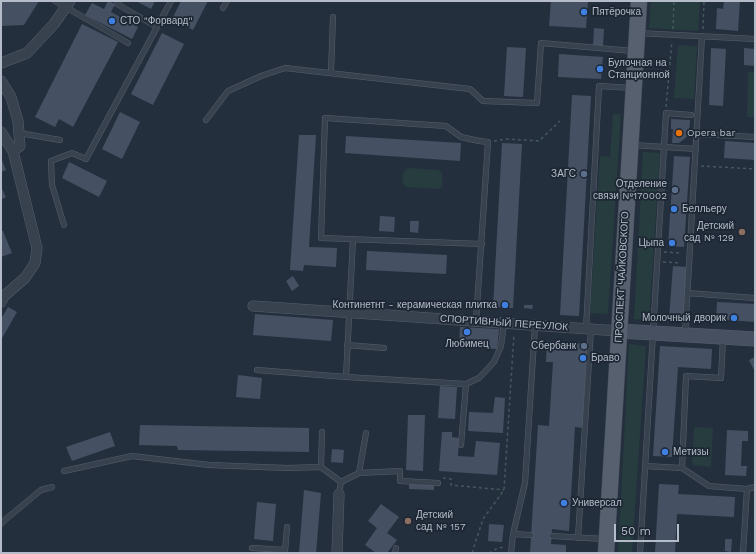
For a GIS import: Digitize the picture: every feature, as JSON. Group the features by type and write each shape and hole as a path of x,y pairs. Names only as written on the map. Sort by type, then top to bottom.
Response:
{"main road":[{"name":"ПРОСПЕКТ ЧАЙКОВСКОГО","path":"606,546 639,1"}],"street":[{"path":"1,63 27,53 54,24 68,4"},
{"path":"1,81 11,97 18,121 20,146 13,151"},
{"path":"1,132 13,151 37,248 35,263 25,278 4,296 1,302"},
{"name":"СПОРТИВНЫЙ ПЕРЕУЛОК","path":"253,306 535,326 755,339"},
{"path":"337,553 339,494"}],"lane":[{"path":"55,1 68,4 128,43"},
{"path":"119,1 117,4 157,27"},
{"path":"64,225 52,185 51,161 72,153 86,159 170,1"},
{"path":"223,8 227,1"},
{"path":"331,73 333,18"},
{"path":"637,33 755,39"},
{"path":"685,335 702,36"},
{"path":"206,120 228,92 261,76 286,68 470,88 483,101 537,103 541,43 636,51"},
{"path":"578,538 589,329 595,153 599,86 634,88"},
{"path":"640,553 666,113 691,115"},
{"path":"476,321 482,244 488,142 461,137 446,126 325,118 321,238 482,244"},
{"path":"19,133 60,140"},
{"path":"697,134 755,137"},
{"path":"630,145 696,149"},
{"path":"346,377 353,239"},
{"path":"687,293 755,298"},
{"path":"257,370 466,384 479,378 494,362 509,324"},
{"path":"511,553 513,534 525,483 535,326"},
{"path":"682,468 686,376 721,378 723,337"},
{"path":"347,345 384,348"},
{"path":"461,445 466,384"},
{"path":"321,467 322,432"},
{"path":"359,473 366,433"},
{"path":"64,471 132,456 208,465 287,468 321,467 341,482"},
{"path":"646,466 682,468 709,486 747,490 755,487"},
{"path":"341,482 359,473 400,471 400,481 438,483"},
{"path":"339,494 341,482"},
{"path":"1,524 41,490 52,487"},
{"path":"743,553 747,490"},
{"path":"252,548 285,552 287,527"},
{"path":"513,534 531,535"},
{"path":"552,536 578,538 606,546"}],"path":[{"path":"666,113 674,1"},
{"path":"702,36 704,1"},
{"path":"488,142 506,139 539,140 560,121"},
{"path":"695,165 755,169"},
{"path":"658,251 690,254"},
{"path":"657,262 689,264"},
{"path":"472,553 483,518 504,490 509,324"},
{"path":"438,483 441,478 451,479 451,485 504,490"},
{"path":"489,553 498,548 512,546"}],"green space":[{"path":"651,1 700,1 698,31 649,28"},
{"path":"678,45 697,46 694,99 674,98"},
{"path":"748,72 755,72 755,117 747,117"},
{"path":"613,114 621,114 608,314 590,313 600,156 610,157"},
{"path":"643,152 660,153 649,320 634,319"},
{"path":"409,168 440,171 443,179 442,187 438,189 407,187 404,185 402,177 405,171"},
{"path":"629,344 646,346 632,553 618,553"},
{"path":"694,427 713,428 711,467 692,465"}],"building":[{"path":"1,1 39,1 24,25 1,26"},
{"name":"СТО \"Форвард\"","path":"108,1 115,4 111,12 138,27 132,39 85,15 92,3 104,9"},
{"path":"136,1 155,1 151,9"},
{"path":"181,1 208,1 193,30 172,19"},
{"path":"551,1 588,1 586,28 549,26"},
{"path":"724,1 740,1 738,31 716,29 717,8 723,9"},
{"path":"82,24 118,42 73,127 59,119 55,127 35,117"},
{"path":"594,28 604,29 603,46 593,46"},
{"path":"162,33 184,44 153,105 131,94"},
{"path":"507,47 526,48 523,97 504,96"},
{"path":"711,48 726,49 723,106 709,105"},
{"path":"744,48 755,49 755,66 744,65"},
{"path":"559,54 603,57 601,79 558,77"},
{"path":"572,95 591,96 579,316 560,315"},
{"path":"120,112 140,122 122,159 102,149"},
{"path":"671,119 690,120 689,135 679,143 672,143 673,129 671,129"},
{"path":"299,135 316,135 309,247 337,248 336,267 304,265 303,271 290,270"},
{"path":"346,136 461,143 460,161 345,153"},
{"path":"725,141 755,143 755,160 724,158"},
{"path":"502,143 522,144 513,308 493,307"},
{"path":"674,156 690,157 684,247 668,246"},
{"path":"1,158 6,170 1,172"},
{"path":"69,162 107,181 99,197 62,178"},
{"path":"1,187 6,197 1,200"},
{"path":"380,216 395,217 394,232 379,231"},
{"path":"410,221 419,221 418,233 410,232"},
{"path":"1,231 3,231 12,253 1,257"},
{"path":"367,251 447,255 446,274 366,270"},
{"path":"673,266 687,267 684,319 669,318"},
{"path":"293,276 299,286 292,291 286,281"},
{"path":"717,302 755,304 755,322 716,319"},
{"path":"524,305 533,305 532,309 524,308"},
{"path":"8,307 17,312 1,340 1,319"},
{"path":"255,314 333,320 331,341 253,335"},
{"path":"460,327 499,329 497,349 459,347"},
{"path":"547,341 588,344 583,428 575,427 569,531 552,529 551,544 566,545 566,553 530,553 538,425 549,426 553,362 546,362"},
{"path":"660,346 712,349 711,369 678,367 672,457 653,456"},
{"path":"755,357 755,372 749,360"},
{"path":"238,375 262,378 260,399 236,397"},
{"path":"440,386 457,387 455,419 438,418"},
{"path":"495,397 505,398 503,433 468,431 469,412 493,413"},
{"path":"408,415 425,415 423,471 406,470"},
{"path":"140,425 309,428 309,452 178,450 177,446 139,445"},
{"path":"727,430 748,431 748,441 742,441 741,466 747,466 746,476 725,475"},
{"path":"110,432 115,446 72,461 66,447"},
{"path":"442,432 452,432 452,437 459,438 458,456 474,457 476,441 500,443 497,475 439,471"},
{"path":"332,449 344,450 343,463 331,462"},
{"path":"409,484 434,485 434,490 409,489"},
{"path":"659,484 679,485 678,494 735,497 734,517 677,514 675,553 655,553"},
{"path":"304,490 321,493 316,553 299,553"},
{"path":"257,502 276,504 273,541 254,539"},
{"path":"381,504 399,517 387,533 397,540 387,553 376,553 365,545 377,528 368,521"},
{"path":"489,524 504,525 502,542 488,541"},
{"path":"725,539 732,539 731,552 725,551"}],"place":[{"name":"Пятёрочка","path":"584,12"},
{"name":"СТО \"Форвард\"","path":"112,21"},
{"name":"Булочная на Станционной","path":"600,69"},
{"name":"Opera bar","path":"679,133"},
{"name":"ЗАГС","path":"584,174"},
{"name":"Отделение связи №170002","path":"675,190"},
{"name":"Белльеру","path":"674,209"},
{"name":"Детский сад № 129","path":"742,232"},
{"name":"Цыпа","path":"672,243"},
{"name":"Континетнт - керамическая плитка","path":"505,305"},
{"name":"Молочный дворик","path":"734,318"},
{"name":"Любимец","path":"467,332"},
{"name":"Сбербанк","path":"584,346"},
{"name":"Браво","path":"583,358"},
{"name":"Метизы","path":"665,452"},
{"name":"Универсал","path":"564,503"},
{"name":"Детский сад № 157","path":"408,521"}]}
